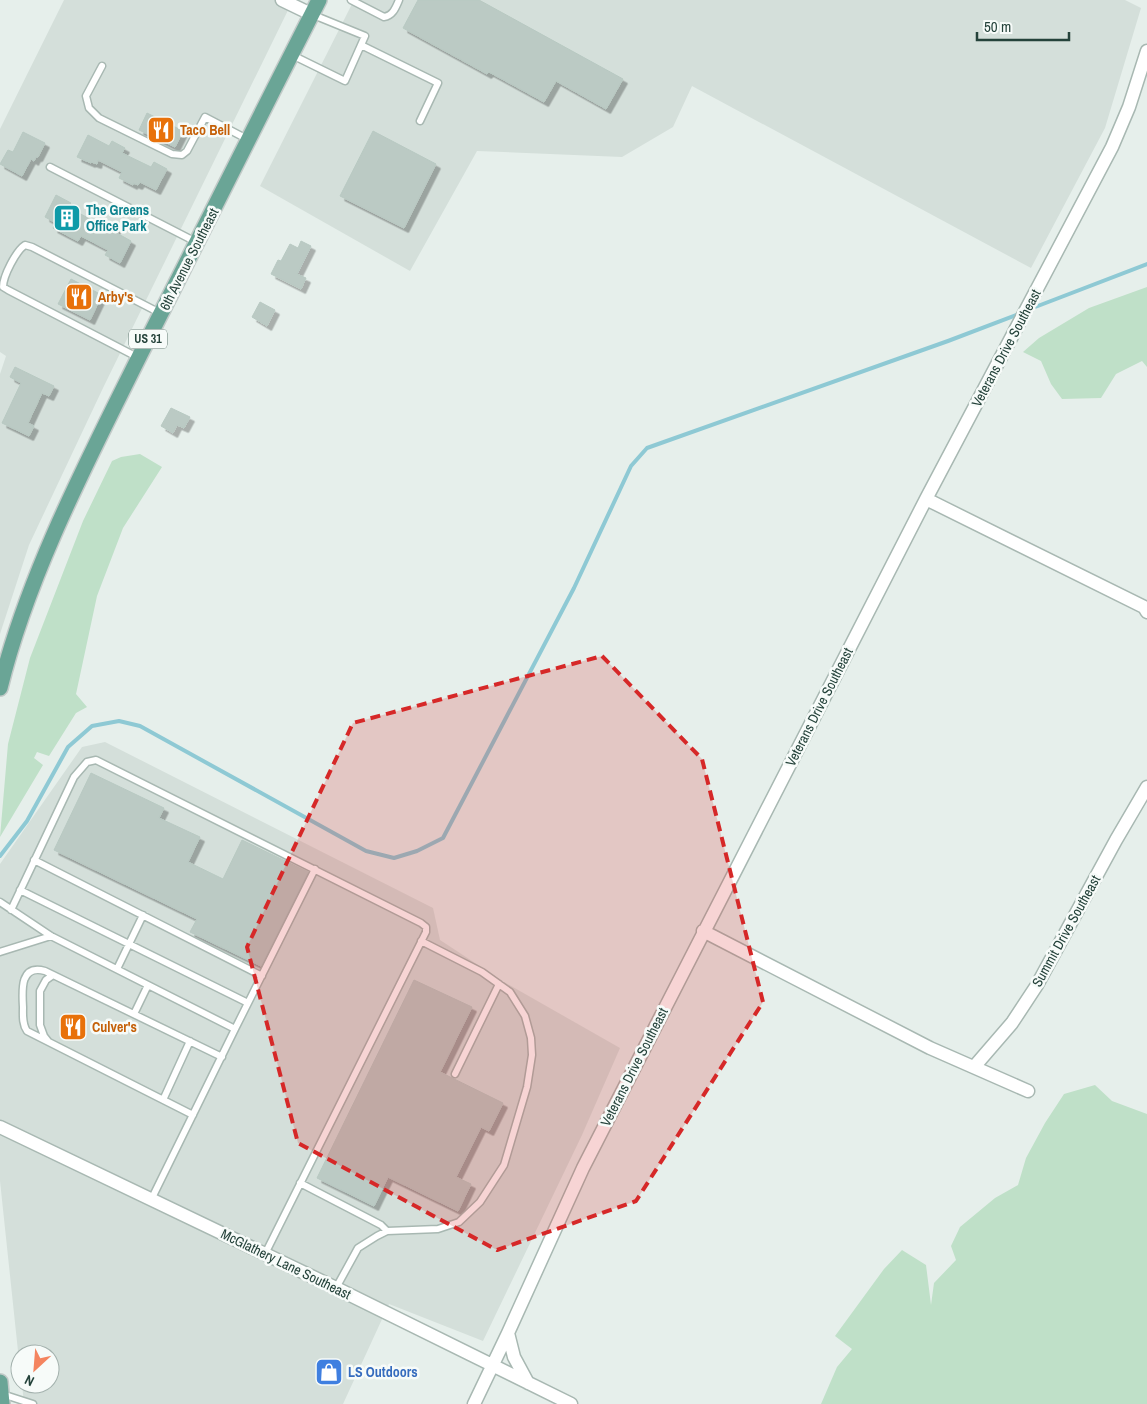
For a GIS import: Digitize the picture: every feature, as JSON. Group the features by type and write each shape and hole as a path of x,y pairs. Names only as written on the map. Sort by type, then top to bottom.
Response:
{"main road":[{"name":"6th Avenue Southeast","path":"0,688 12,646 42,561 161,313 318,0"}],"street":[{"path":"282,0 311,14"},
{"name":"Veterans Drive Southeast","path":"474,1404 583,1168 703,931 926,499 1112,147 1129,107 1147,51"},
{"path":"926,499 1144,607 1147,612"},
{"name":"Summit Drive Southeast","path":"974,1067 1012,1023 1037,985 1147,787"},
{"path":"703,931 930,1048 1028,1091"},
{"name":"McGlathery Lane Southeast","path":"0,1126 336,1288 570,1404"},
{"path":"508,1333 514,1357 528,1383"}],"lane":[{"path":"351,0 384,17 392,14 399,0"},
{"path":"291,55 345,80 365,36 311,14"},
{"path":"361,46 438,83 420,121"},
{"path":"102,66 86,96 89,108 99,118 172,154 182,155 187,151 205,117 248,140"},
{"path":"50,168 197,242"},
{"path":"139,358 8,290 3,286 3,281 19,249 25,245 161,313"},
{"path":"11,910 74,777 87,762 96,760 315,869 426,927 426,932 265,1254"},
{"path":"34,860 262,976"},
{"path":"151,1200 315,869"},
{"path":"20,890 248,1003"},
{"path":"0,902 51,936 235,1029"},
{"path":"117,969 143,915"},
{"path":"0,952 51,936"},
{"path":"336,1288 358,1248 387,1231 438,1229 459,1222 480,1202 504,1165 527,1087 532,1055 531,1038 525,1016 510,992 482,972 421,940"},
{"path":"193,1115 31,1034 24,1028 22,989 24,980 32,970 37,969 53,975 222,1057"},
{"path":"50,1043 41,1030 39,998 42,985 53,975"},
{"path":"455,1074 499,984"},
{"path":"134,1014 148,985"},
{"path":"163,1100 190,1042"},
{"path":"300,1183 381,1224 387,1231"},
{"path":"1,1392 31,1403"}],"highlighted area":[{"path":"602,656 702,759 763,1002 636,1201 497,1250 298,1143 247,947 353,723"}],"shaded area":[{"path":"64,0 293,0 103,388 29,545 0,634 0,374 6,356 0,352 0,129"},
{"path":"354,0 1125,0 1141,8 1105,128 1031,268 692,86 673,127 622,157 477,151 410,271 260,186"},
{"path":"105,742 433,908 440,940 504,982 620,1048 582,1135 483,1341 389,1304 343,1404 24,1404 23,1394 60,1394 60,1344 17,1344 0,1181 0,864 82,747"}],"green space":[{"path":"1147,287 1147,367 1142,361 1116,374 1101,398 1062,399 1051,384 1041,361 1023,352 1039,338 1089,308"},
{"path":"140,454 162,467 123,528 97,596 76,694 87,707 76,713 49,756 37,752 34,758 43,765 0,837 8,744 30,658 83,521 112,461 121,457"},
{"path":"1095,1085 1112,1101 1147,1114 1147,1404 821,1404 837,1367 852,1349 835,1336 884,1269 902,1250 926,1265 931,1305 934,1283 956,1260 951,1246 960,1227 995,1198 1018,1185 1026,1158 1045,1123 1064,1094"}],"building":[{"path":"418,0 479,0 623,79 606,109 556,81 544,102 489,72 487,74 403,28"},
{"name":"Taco Bell","path":"147,113 183,131 175,147 139,130"},
{"path":"373,131 436,164 404,228 340,196"},
{"path":"23,132 45,143 38,157 34,161 31,159 22,176 0,164 8,150 13,152"},
{"path":"88,135 109,146 112,141 125,148 122,153 151,167 154,162 167,169 156,190 140,182 138,185 133,183 133,185 119,178 122,172 98,160 97,164 77,157"},
{"path":"56,195 75,206 73,210 96,222 98,217 113,225 116,228 115,232 131,241 120,263 105,255 108,250 81,236 78,241 53,228 56,223 45,217"},
{"path":"301,241 311,246 297,274 306,278 301,289 271,274 278,260 281,261 290,244 298,248"},
{"path":"71,279 102,295 90,320 58,304"},
{"path":"260,302 275,310 267,326 252,317"},
{"path":"15,367 54,386 49,396 42,393 28,423 34,426 29,436 2,423 21,383 10,377"},
{"path":"171,408 190,417 184,428 177,425 173,433 161,426"},
{"path":"91,773 164,808 159,818 200,837 188,862 223,879 242,840 308,872 261,966 190,932 197,919 54,850"},
{"path":"414,980 472,1007 440,1072 503,1103 489,1131 481,1127 456,1177 471,1184 458,1211 388,1177 374,1206 317,1178"}],"waterway":[{"path":"1030,309 1147,264"},
{"path":"0,856 27,821 68,747 92,726 119,721 140,726 366,851 394,858 417,851 443,838 574,588 631,466 647,448 1019,314"}],"place":[{"name":"Taco Bell","path":"161,130"},
{"name":"The Greens Office Park","path":"67,218"},
{"name":"Arby's","path":"79,297"},
{"name":"Culver's","path":"73,1027"},
{"name":"LS Outdoors","path":"329,1372"}]}
